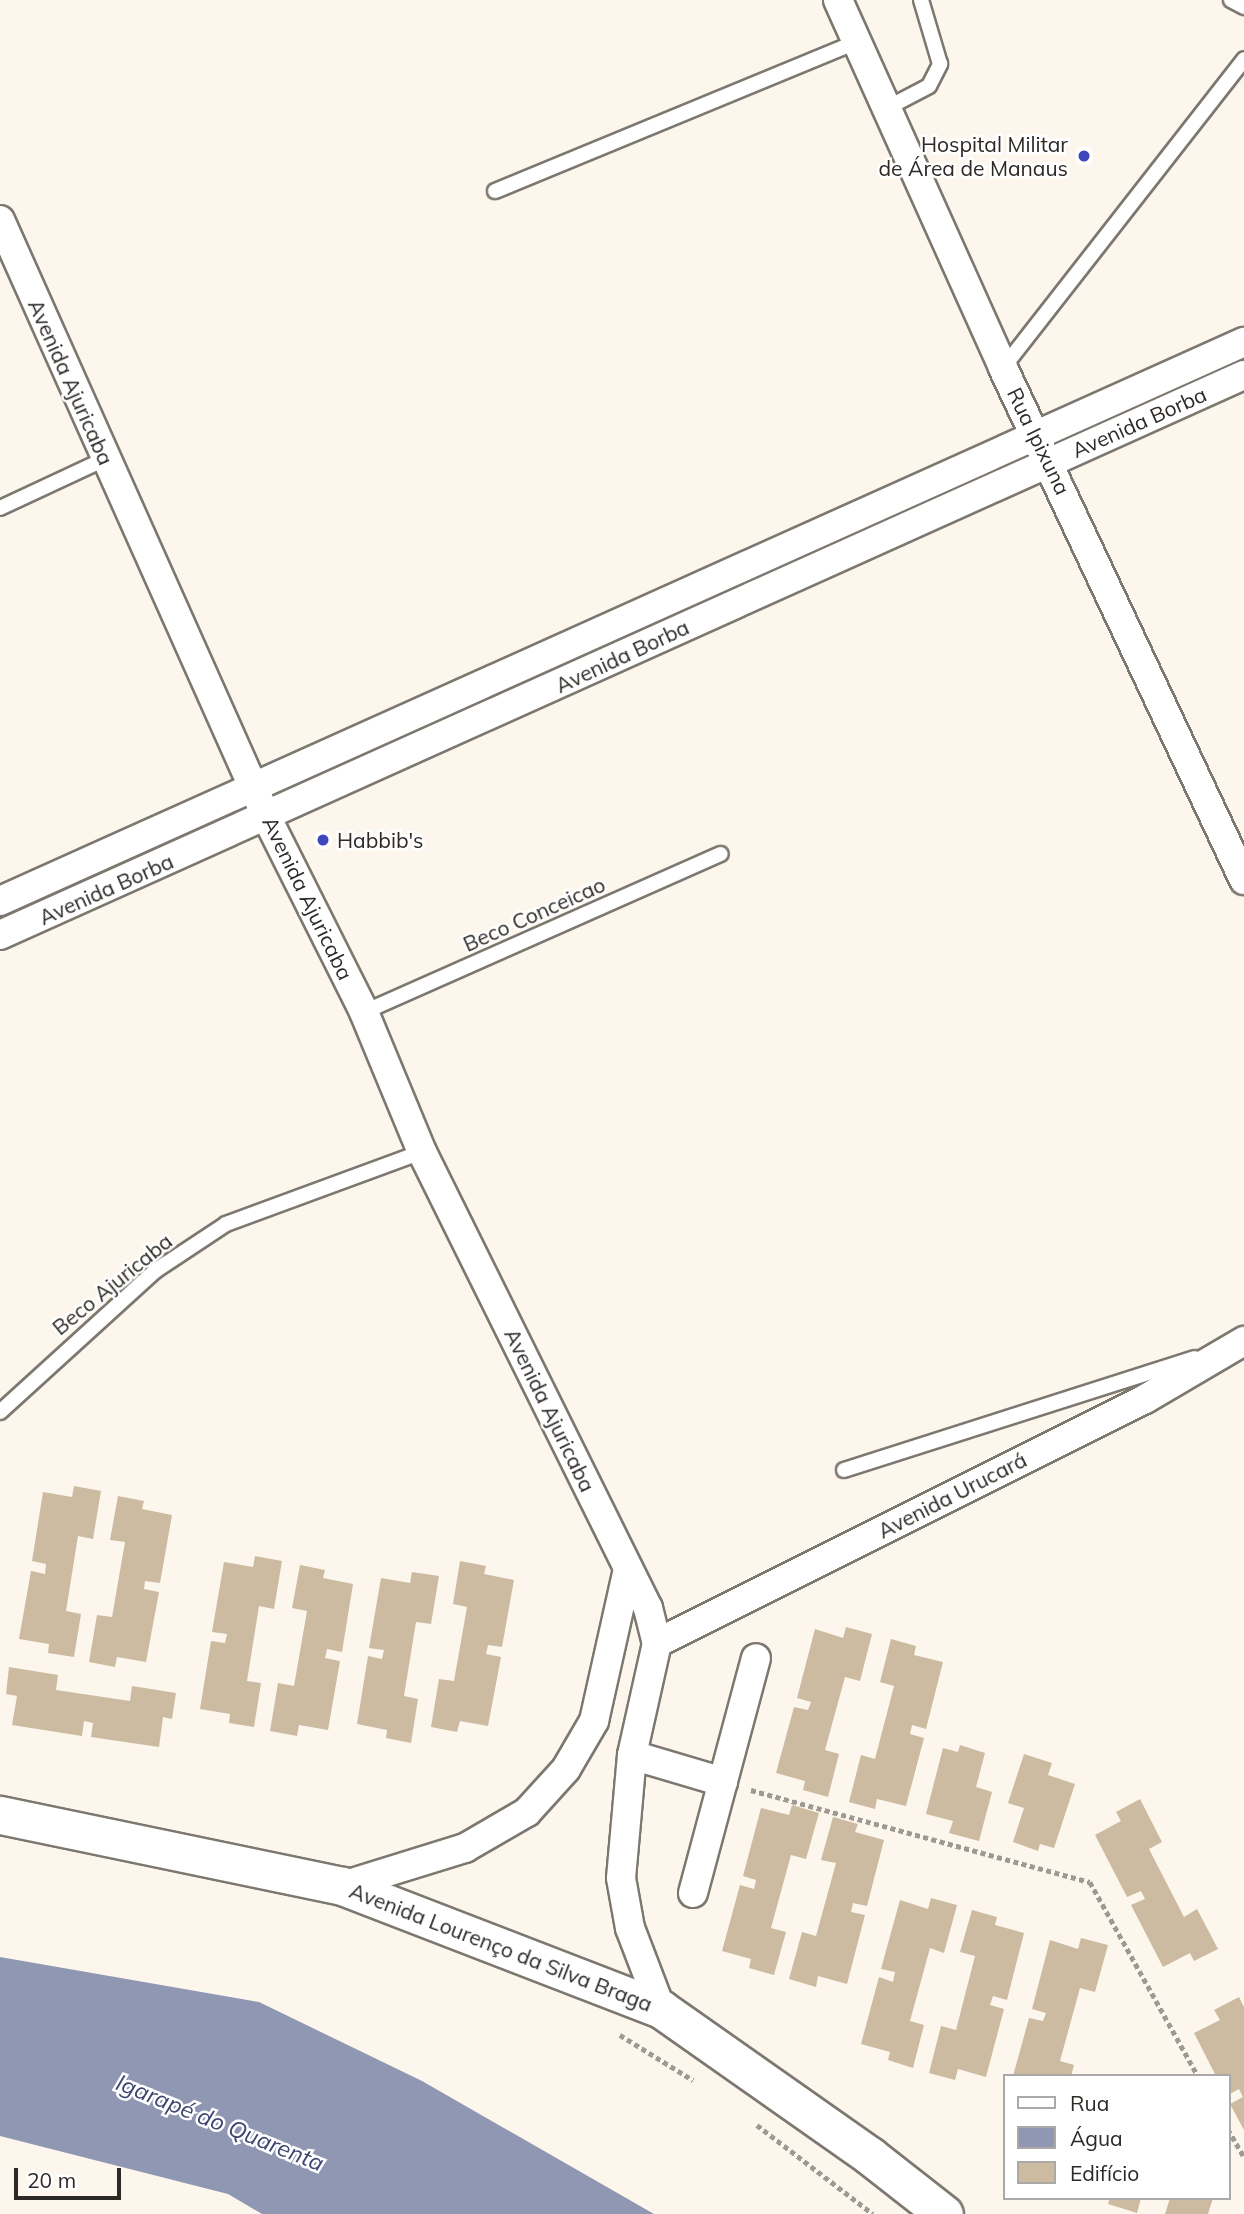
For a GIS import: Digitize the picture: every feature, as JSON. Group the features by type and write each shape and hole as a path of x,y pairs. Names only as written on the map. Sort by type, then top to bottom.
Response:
{"street":[{"name":"Rua Ipixuna","path":"838,0 1003,368 1050,462 1244,880"},
{"name":"Avenida Ajuricaba","path":"1,222 267,818 364,1012 422,1153 648,1608 657,1643 632,1755 621,1878 630,1928 660,2009"},
{"name":"Avenida Borba","path":"0,901 255,789 1036,433 1244,342"},
{"name":"Avenida Borba","path":"0,936 267,818 1244,375"},
{"name":"Avenida Urucará","path":"657,1643 1145,1399 1239,1344"},
{"path":"342,1886 465,1848 527,1812 566,1769 593,1721 628,1569"},
{"path":"693,1893 756,1658"},
{"path":"632,1755 723,1782"},
{"name":"Avenida Lourenço da Silva Braga","path":"0,1815 342,1886 660,2009 870,2155 944,2214"}],"lane":[{"path":"887,108 929,86 940,64 921,0"},
{"path":"1231,0 1244,7"},
{"path":"495,191 857,41"},
{"path":"1003,368 1244,60"},
{"path":"0,508 105,459"},
{"name":"Beco Conceicao","path":"364,1012 721,854"},
{"name":"Beco Ajuricaba","path":"0,1412 110,1309 155,1271 226,1224 422,1153"},
{"path":"844,1470 1239,1344"}],"path":[{"path":"723,1782 1090,1882 1197,2074"},
{"path":"608,2031 696,2082"},
{"path":"751,2120 873,2214"},
{"path":"1230,2132 1244,2157"}],"water":[{"name":"Igarapé do Quarenta","path":"0,1957 259,2002 422,2081 654,2214 262,2214 228,2194 0,2136"}],"building":[{"path":"74,1486 101,1491 93,1539 78,1536 66,1611 81,1614 74,1657 48,1653 49,1644 19,1639 31,1571 45,1574 46,1564 32,1561 43,1492 72,1497"},
{"path":"118,1496 144,1501 142,1509 172,1515 160,1583 145,1581 144,1589 159,1592 146,1662 117,1657 115,1667 89,1662 97,1615 112,1617 125,1542 110,1540"},
{"path":"255,1556 282,1561 274,1609 259,1606 247,1681 261,1683 254,1727 229,1723 230,1714 200,1709 211,1641 225,1643 227,1634 212,1632 224,1562 253,1567"},
{"path":"460,1561 486,1566 484,1574 514,1580 502,1647 488,1645 486,1654 501,1657 488,1726 460,1721 457,1732 431,1727 439,1679 454,1681 467,1607 453,1604"},
{"path":"300,1565 325,1570 323,1578 353,1584 342,1652 327,1649 325,1658 340,1661 328,1730 299,1725 297,1736 270,1731 278,1683 294,1686 307,1611 292,1608"},
{"path":"412,1572 439,1576 431,1624 416,1622 404,1696 418,1699 411,1743 386,1738 387,1730 357,1724 368,1656 382,1659 384,1650 369,1648 381,1578 410,1583"},
{"path":"846,1627 872,1634 860,1681 845,1677 825,1750 839,1754 828,1797 803,1790 805,1781 776,1773 794,1707 808,1710 811,1702 797,1698 815,1629 843,1638"},
{"path":"891,1639 916,1646 914,1655 943,1662 926,1729 912,1725 910,1734 924,1738 906,1806 877,1799 875,1809 849,1802 861,1755 875,1759 894,1686 880,1682"},
{"path":"9,1667 58,1675 56,1690 130,1701 132,1686 176,1693 172,1719 163,1717 159,1747 91,1737 93,1723 84,1721 82,1736 12,1725 17,1696 6,1694"},
{"path":"960,1745 985,1753 976,1787 992,1792 979,1841 949,1833 953,1821 926,1814 943,1748 958,1752"},
{"path":"1024,1754 1052,1763 1048,1775 1075,1784 1054,1848 1040,1844 1038,1851 1013,1842 1024,1808 1008,1803"},
{"path":"1140,1799 1162,1842 1149,1849 1184,1917 1197,1909 1218,1949 1194,1961 1190,1953 1163,1967 1131,1905 1145,1899 1141,1891 1127,1897 1095,1835 1121,1821 1116,1812"},
{"path":"792,1805 819,1813 806,1859 791,1855 771,1928 786,1932 774,1975 749,1968 751,1959 722,1951 740,1885 754,1889 756,1880 743,1876 761,1808 789,1815"},
{"path":"833,1817 858,1824 855,1832 884,1840 867,1906 853,1903 851,1912 865,1915 847,1984 818,1976 816,1987 789,1979 802,1932 816,1936 836,1863 821,1860"},
{"path":"931,1898 957,1905 944,1953 930,1948 910,2021 924,2025 913,2068 888,2060 890,2052 861,2044 879,1977 893,1982 895,1972 881,1969 900,1900 928,1909"},
{"path":"972,1910 997,1917 995,1925 1024,1933 1007,2000 993,1996 990,2005 1004,2009 986,2077 958,2069 955,2080 929,2073 941,2026 956,2030 975,1956 960,1952"},
{"path":"1081,1938 1108,1945 1095,1992 1080,1988 1060,2061 1074,2065 1072,2074 1014,2074 1029,2018 1043,2021 1046,2013 1032,2009 1050,1940 1078,1949"},
{"path":"1239,1997 1244,2007 1244,2130 1230,2104 1243,2097 1239,2089 1230,2094 1230,2074 1215,2074 1194,2033 1220,2020 1214,2010"},
{"path":"1109,2200 1140,2200 1137,2213 1108,2204"},
{"path":"1169,2200 1212,2200 1208,2214 1165,2214"}],"place":[{"name":"Hospital Militar de Área de Manaus","path":"1084,156"},
{"name":"Habbib's","path":"323,840"}]}
